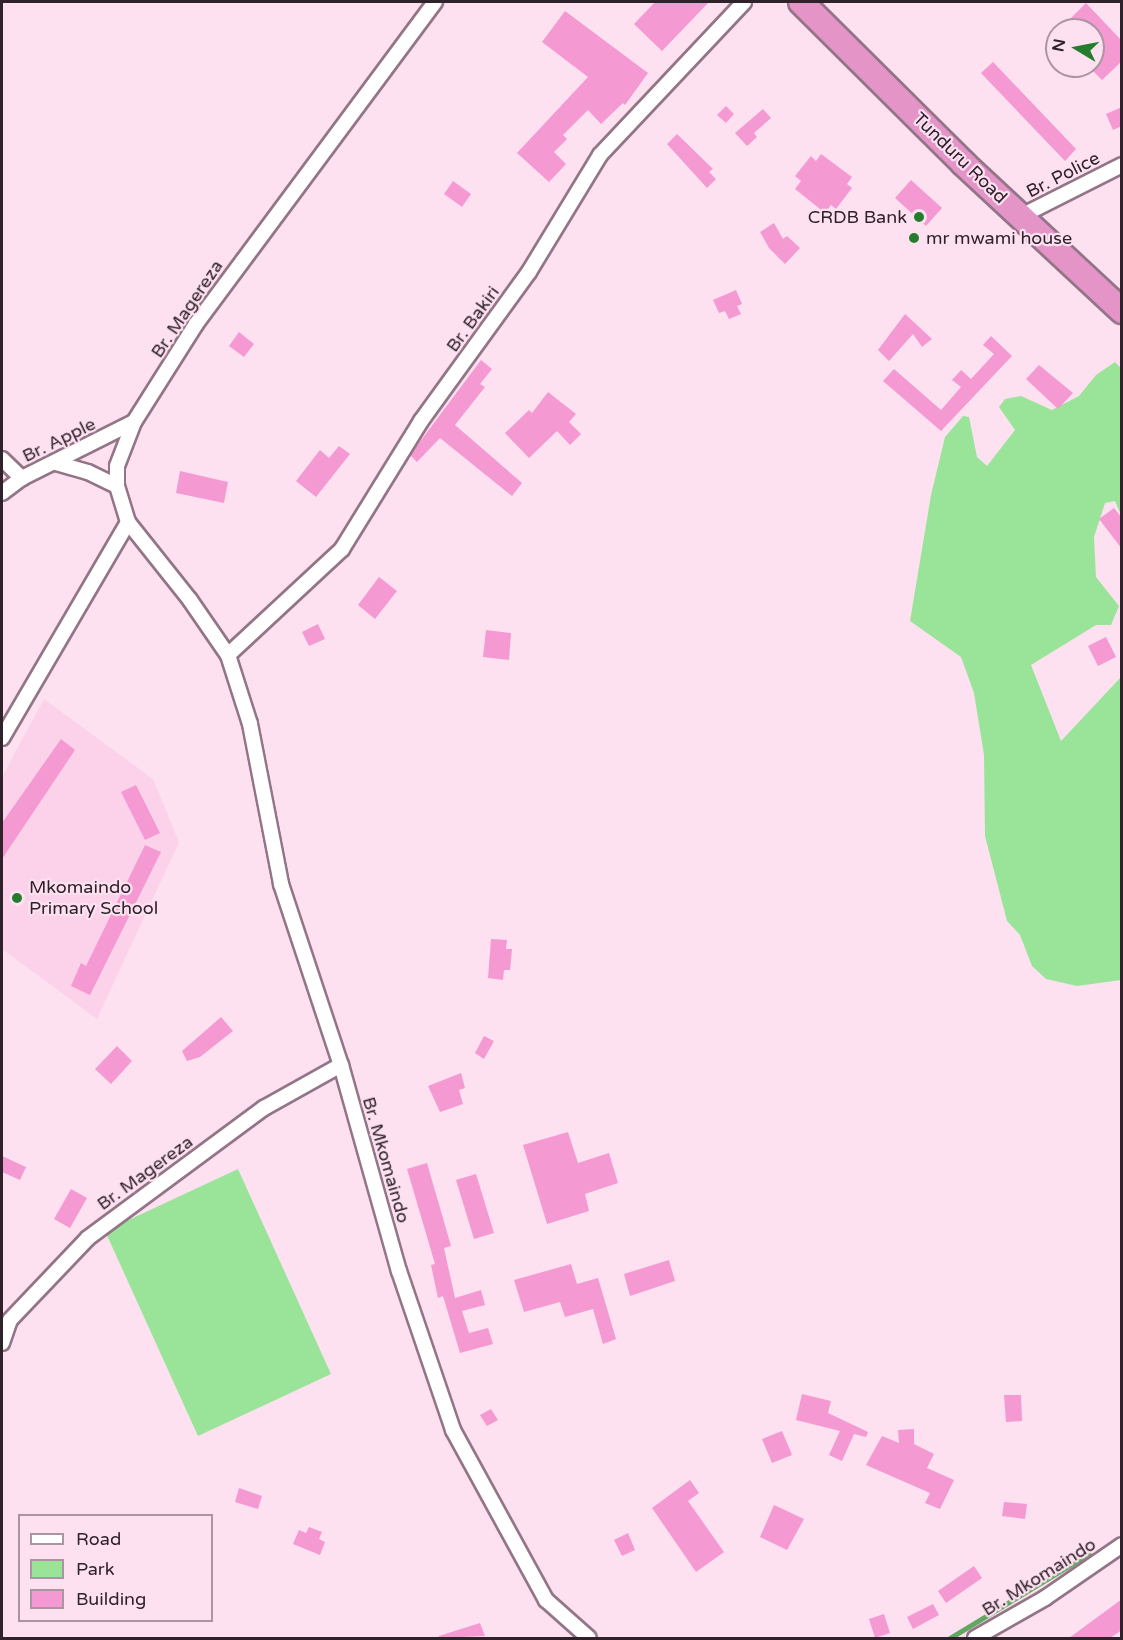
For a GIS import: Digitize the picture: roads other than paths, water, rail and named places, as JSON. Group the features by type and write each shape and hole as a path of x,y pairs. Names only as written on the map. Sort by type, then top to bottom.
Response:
{"highway":[{"name":"Tunduru Road","path":"801,2 1122,311"}],"street":[{"name":"Br. Magereza","path":"228,655 190,600 128,522 117,486 117,466 134,422 196,324 435,2"},
{"name":"Br. Bakiri","path":"228,655 342,549 421,421 529,272 600,155 744,2"},
{"name":"Br. Police","path":"1021,216 1122,165"},
{"name":"Br. Apple","path":"2,493 22,478 134,422"},
{"path":"2,459 22,478"},
{"path":"56,463 88,472 117,486"},
{"path":"2,738 128,522"},
{"name":"Br. Mkomaindo","path":"228,655 250,724 281,884 340,1065 399,1271 453,1430 546,1600 589,1638"},
{"name":"Br. Magereza","path":"2,1343 10,1320 88,1238 264,1108 340,1065"},
{"name":"Br. Mkomaindo","path":"975,1638 1045,1598 1122,1545"}],"waterway":[{"path":"950,1638 1088,1554"}],"place":[{"name":"CRDB Bank","path":"919,217"},
{"name":"mr mwami house","path":"914,238"},
{"name":"Mkomaindo Primary School","path":"17,898"}]}
